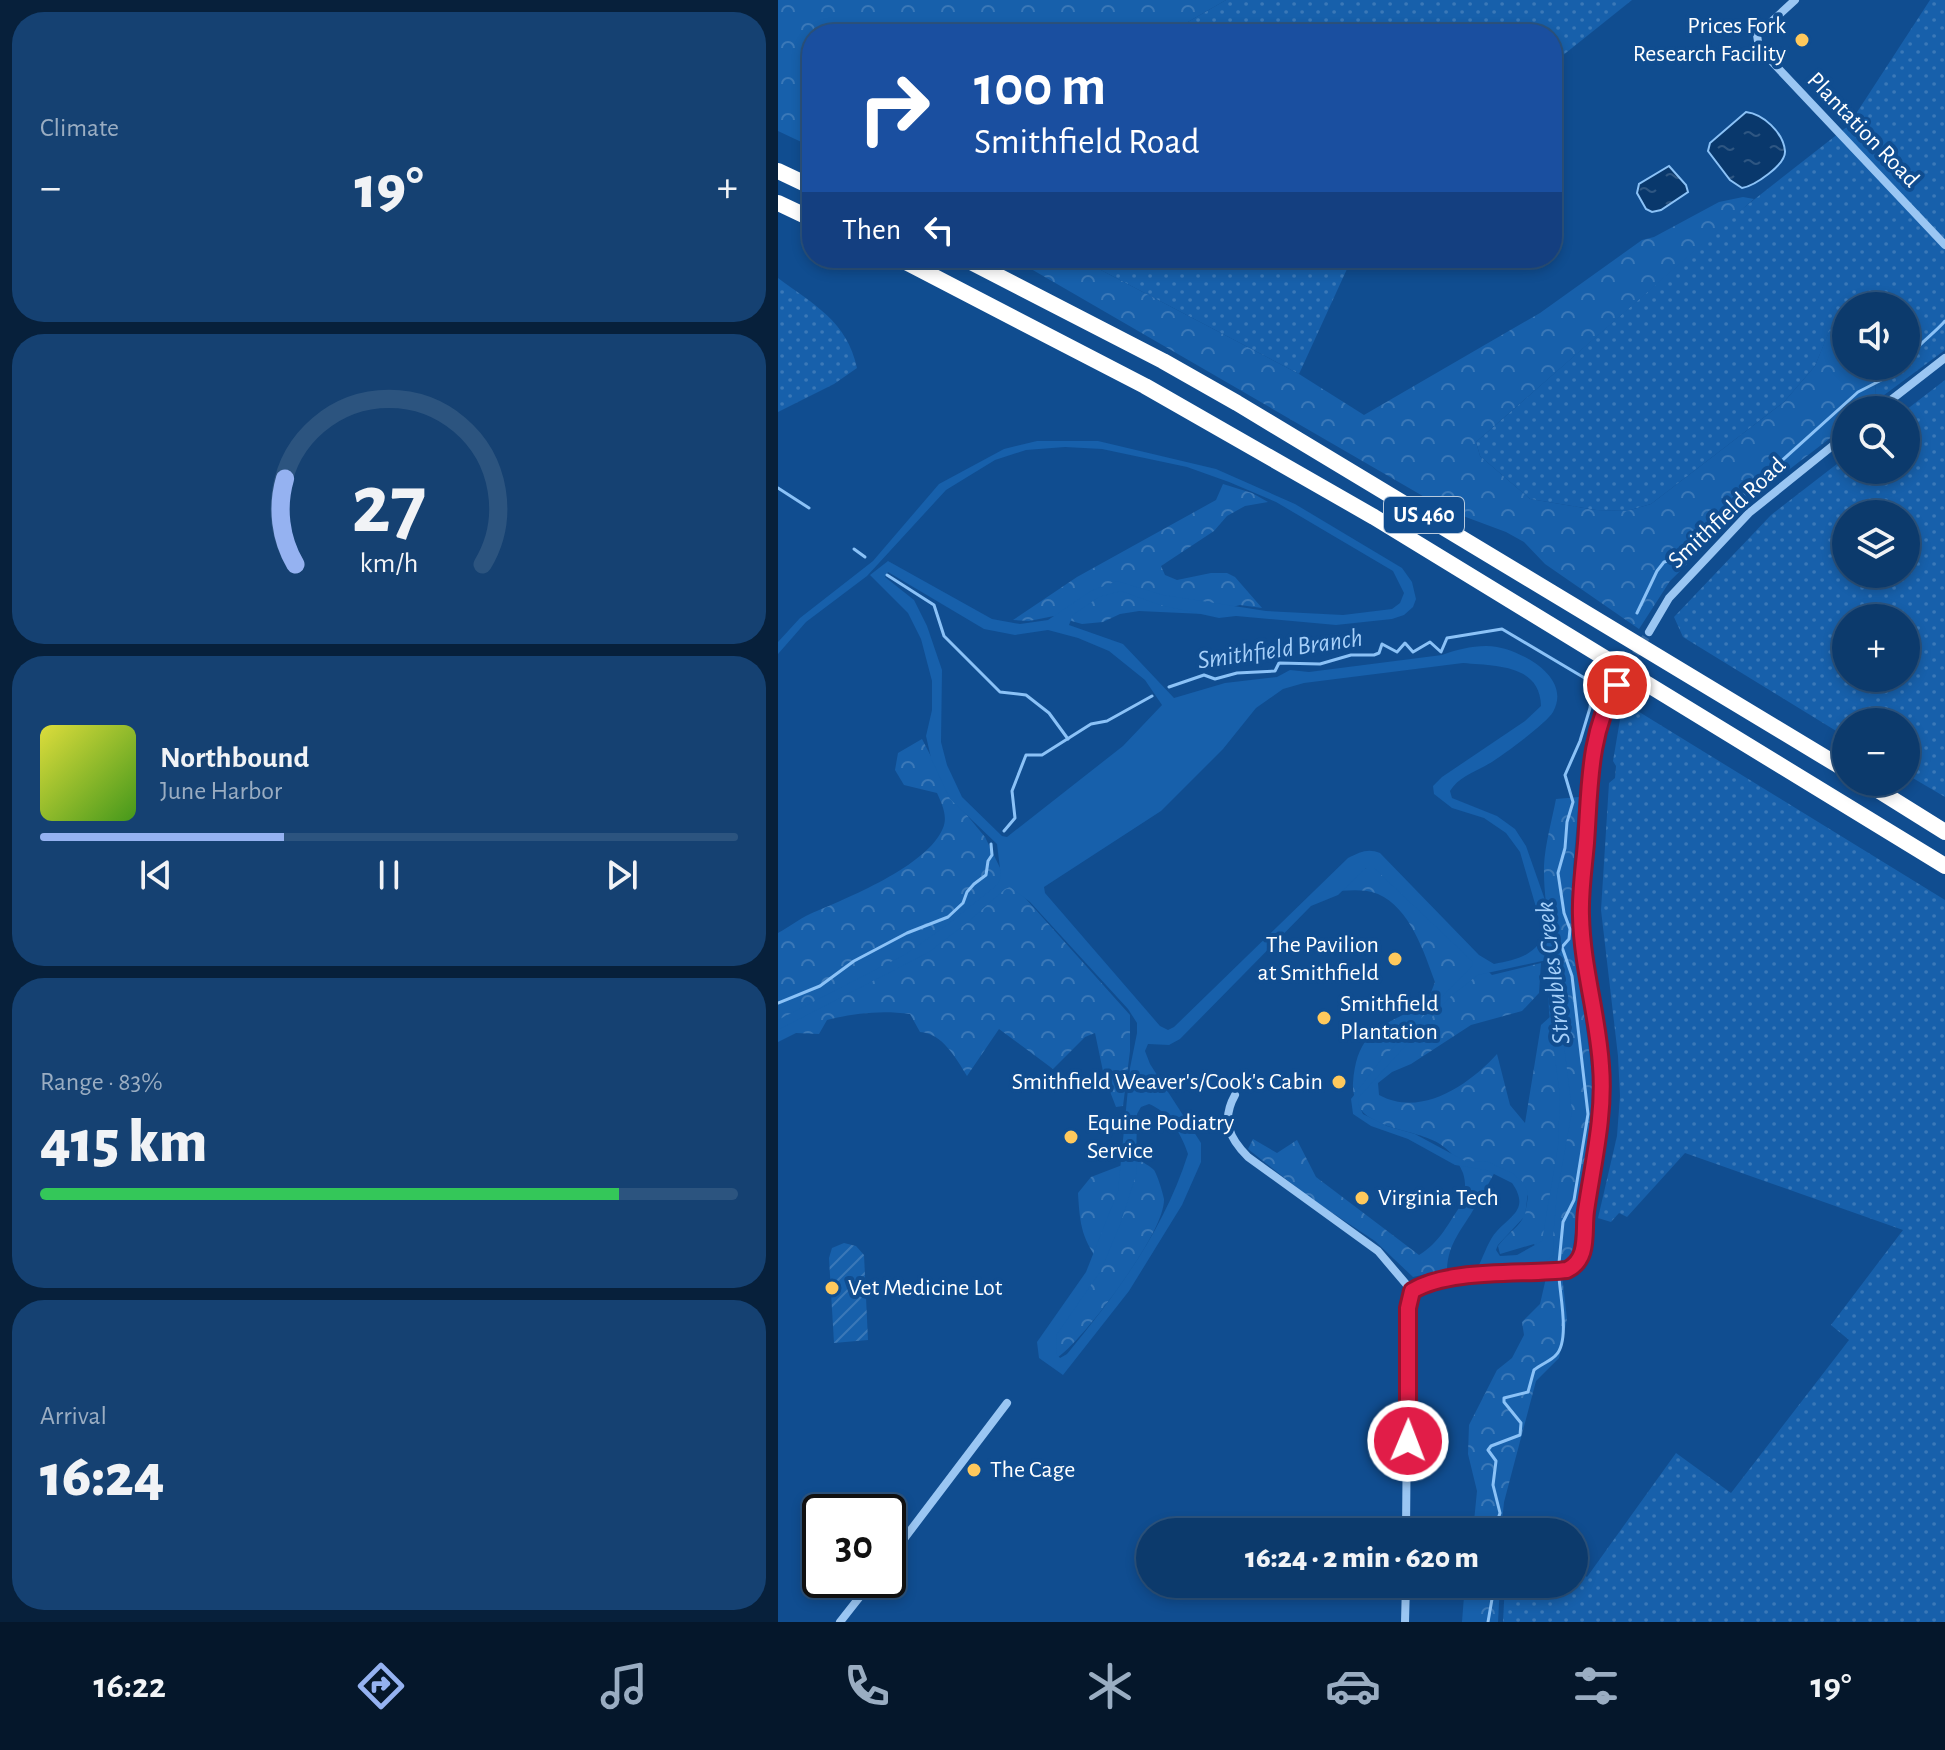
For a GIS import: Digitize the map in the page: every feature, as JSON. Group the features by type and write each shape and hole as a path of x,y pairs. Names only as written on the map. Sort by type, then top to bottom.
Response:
{"highway":[{"path":"778,171 802,182"},
{"path":"778,203 802,214"},
{"name":"US 460","path":"917,268 1145,386 1360,509 1945,866"},
{"name":"US 460","path":"982,268 1163,361 1237,403 1832,762"},
{"path":"1887,796 1945,832"}],"street":[{"name":"Plantation Road","path":"1795,0 1762,30 1756,40 1766,56 1945,245"},
{"path":"1896,396 1945,358"},
{"name":"Smithfield Road","path":"1649,632 1669,598 1749,513 1832,446"},
{"path":"1412,1291 1453,1279 1567,1270 1578,1262 1584,1250 1602,1088 1600,1049 1588,981 1581,912 1592,758 1598,725 1617,685"},
{"path":"1235,1095 1227,1115 1227,1127 1235,1144 1248,1157 1378,1251 1412,1291"},
{"path":"1406,1518 1408,1308 1412,1291"},
{"path":"906,1536 1007,1403"},
{"path":"840,1622 859,1598"},
{"path":"1405,1622 1406,1598"}],"green space":[{"path":"778,0 1226,0 1184,24 802,24 802,142 778,131"},
{"path":"1226,0 1632,0 1562,56 1562,24 1184,24"},
{"path":"1930,0 1945,0 1945,350 1920,368 1920,292 1832,292 1832,325 1815,366 1784,402 1651,504 1627,511 1596,510 1530,499 1480,456 1476,442 1737,213 1848,126"},
{"path":"1743,197 1754,199 1476,442 1480,456 1530,499 1596,510 1627,511 1651,504 1784,402 1815,366 1832,324 1832,380 1875,380 1876,396 1832,396 1832,437 1739,513 1670,581 1639,629 1545,564 1524,542 1447,510 1029,268 1097,268 1299,374 1364,415 1540,313 1642,240 1654,237 1719,202"},
{"path":"1097,268 1347,268 1299,374"},
{"path":"778,278 837,326 846,338 857,368 834,384 778,412"},
{"path":"1875,380 1904,380 1883,396 1876,396"},
{"path":"1945,380 1945,797 1920,782 1920,708 1832,708 1832,728 1683,637 1674,617 1771,515 1832,468 1832,484 1920,484 1920,399"},
{"path":"1037,441 1098,441 1216,469 1295,504 1402,568 1412,582 1416,599 1404,615 1336,625 1236,616 1219,618 1160,605 1121,591 1099,597 1073,615 1069,625 1123,644 1174,698 1225,683 1277,677 1290,670 1309,672 1442,655 1483,646 1520,654 1551,678 1557,700 1549,717 1500,757 1461,779 1450,791 1452,798 1497,816 1515,829 1526,846 1545,900 1559,963 1563,1037 1572,1111 1557,1194 1554,1255 1543,1263 1479,1265 1494,1234 1513,1216 1519,1205 1512,1183 1486,1170 1455,1165 1408,1139 1371,1126 1353,1114 1351,1099 1381,1060 1473,962 1374,868 1366,868 1338,895 1311,906 1180,1039 1169,1045 1148,1044 1145,1051 1150,1064 1201,1143 1201,1162 1182,1205 1129,1291 1063,1375 1039,1358 1037,1342 1086,1272 1118,1191 1130,1068 1137,1033 1137,1023 1128,1009 1030,902 1010,887 929,952 778,1030 778,1020 906,954 997,885 1001,877 997,844 950,799 931,758 926,736 932,710 932,681 921,639 908,613 870,575 888,561 992,619 1020,624 1048,620 1091,591 1117,581 1163,595 1266,611 1343,615 1392,609 1400,603 1404,593 1393,571 1276,502 1229,482 1187,467 1102,449 1065,447 1026,450 995,460 946,490 867,576 806,622 778,654 778,642 800,618 873,561 939,484 1004,449","holes":["888,572 984,629 1015,635 1048,630 1109,651 1145,680 1162,705 1123,746 1007,837 1002,836 962,797 947,765 941,742 942,670 927,626 914,600 885,577","1463,663 1514,670 1533,682 1539,692 1541,706 1525,721 1433,786 1434,794 1452,808 1484,818 1506,833 1520,852 1544,935 1530,952 1517,959 1494,964 1479,955 1380,853 1364,851 1348,858 1168,1030 1160,1026 1045,893 1044,887 1161,811 1223,749 1256,708 1283,689 1304,683","1547,960 1549,1012 1560,1096 1558,1146 1542,1241 1517,1255 1500,1256 1496,1250 1525,1216 1528,1192 1523,1182 1488,1162 1465,1161 1415,1134 1387,1126 1363,1114 1358,1103 1359,1097 1451,996 1478,975","1149,1104 1168,1118 1188,1154 1166,1209 1137,1260 1086,1331 1060,1358 1056,1353 1057,1334 1100,1272 1120,1225 1136,1175 1137,1114 1141,1107"]},
{"path":"1223,484 1252,493 1268,502 1245,506 1227,516 1214,531 1161,566 1165,575 1177,580 1227,573 1235,577 1262,608 1240,605 1204,614 1139,611 1120,614 1103,622 1082,624 1054,616 1029,621 1013,620 1077,577 1216,500"},
{"path":"1623,702 1945,900 1945,1622 1503,1622 1504,1598 1588,1598 1588,1576 1676,1453 1731,1493 1849,1340 1831,1325 1903,1230 1685,1153 1627,1217 1619,1213 1611,1222 1598,1218 1617,1136 1620,1096 1601,910 1609,783 1615,778 1616,766 1613,761"},
{"path":"922,739 952,797 985,837 1002,872 1130,1015 1130,1051 1123,1106 1116,1107 1104,1076 1095,1033 1085,1037 1053,1069 999,1029 967,1076 948,1048 928,1033 920,1032 910,1014 878,1012 827,1020 819,1034 796,1033 778,1042 778,933 904,868 934,842 943,828 945,815 937,793 904,785 895,770 898,753"},
{"path":"1579,797 1573,868 1581,989 1593,1082 1588,1145 1572,1253 1566,1261 1547,1265 1534,1244 1500,1254 1498,1246 1522,1220 1528,1196 1513,1175 1497,1168 1453,1243 1447,1269 1413,1277 1375,1241 1310,1198 1248,1149 1253,1139 1277,1153 1297,1140 1316,1177 1419,1255 1442,1234 1463,1200 1463,1173 1446,1149 1424,1137 1372,1119 1357,1104 1354,1094 1356,1065 1367,1040 1386,1024 1427,1003 1435,982 1421,945 1399,909 1378,894 1360,890 1328,892 1351,873 1376,865 1492,975 1541,963 1539,993 1522,1011 1471,1025 1378,1083 1379,1095 1395,1101 1411,1103 1427,1100 1458,1087 1497,1054 1510,1105 1525,1123 1541,1025 1560,1008 1546,901 1546,849 1556,799"},
{"path":"1138,1159 1157,1175 1164,1199 1161,1215 1121,1284 1086,1330 1057,1358 1051,1347 1057,1329 1102,1266 1083,1232 1078,1193 1091,1177"},
{"path":"844,1243 856,1246 864,1255 868,1340 834,1343 829,1258 832,1248"},
{"path":"1562,1275 1567,1319 1559,1358 1536,1381 1502,1518 1474,1518 1477,1491 1468,1454 1469,1425 1497,1370 1512,1358 1524,1335 1522,1322 1540,1304 1546,1278"},
{"path":"1464,1598 1499,1598 1498,1622 1462,1622"}],"water":[{"path":"1746,112 1759,116 1771,125 1785,151 1775,168 1742,188 1730,180 1708,151 1710,143"},
{"path":"1669,166 1686,185 1688,192 1661,210 1652,212 1646,209 1637,193 1639,184"}],"waterway":[{"name":"Stroubles Creek","path":"1920,345 1945,321"},
{"name":"Stroubles Creek","path":"1637,613 1664,562 1684,557 1710,522 1732,514 1736,502 1858,392 1881,380"},
{"path":"778,488 809,508"},
{"path":"854,549 865,557"},
{"path":"887,575 934,605 944,636 1000,692 1026,695 1049,713 1068,739"},
{"name":"Stroubles Creek","path":"1169,687 1204,675 1215,679 1237,673 1275,671 1279,663 1320,664 1351,655 1374,655 1379,653 1382,644 1397,652 1405,643 1413,652 1430,642 1441,652 1447,638 1502,629 1593,683 1590,708 1580,741 1565,775 1573,802 1558,873 1564,913 1570,929 1569,939 1562,947 1572,976 1588,1114 1574,1200 1563,1222 1559,1263"},
{"name":"Smithfield Branch","path":"1004,831 1015,818 1012,791 1026,755 1042,755 1091,724 1107,721 1152,696"},
{"name":"Smithfield Branch","path":"778,1003 820,986 854,961 907,933 948,917 963,903 974,884 986,875 992,855 991,844"},
{"name":"Stroubles Creek","path":"1498,1518 1500,1513 1493,1485 1496,1461 1488,1450 1520,1435 1521,1423 1504,1398 1528,1392 1534,1370 1554,1357 1560,1348 1563,1329 1559,1277"},
{"name":"Stroubles Creek","path":"1488,1622 1491,1598"}],"tunnel":[{"path":"1617,685 1649,632"}],"place":[{"name":"Prices Fork Research Facility","path":"1802,40"},
{"name":"The Pavilion at Smithfield","path":"1395,959"},
{"name":"Smithfield Plantation","path":"1324,1018"},
{"name":"Smithfield Weaver's/Cook's Cabin","path":"1339,1082"},
{"name":"Equine Podiatry Service","path":"1071,1137"},
{"name":"Virginia Tech","path":"1362,1198"},
{"name":"Vet Medicine Lot","path":"832,1288"},
{"name":"The Cage","path":"974,1470"}],"route":[{"path":"1408,1441 1408,1308 1412,1291 1438,1281 1567,1270 1578,1262 1584,1250 1602,1088 1600,1049 1581,912 1592,758 1598,725 1617,685"}]}
